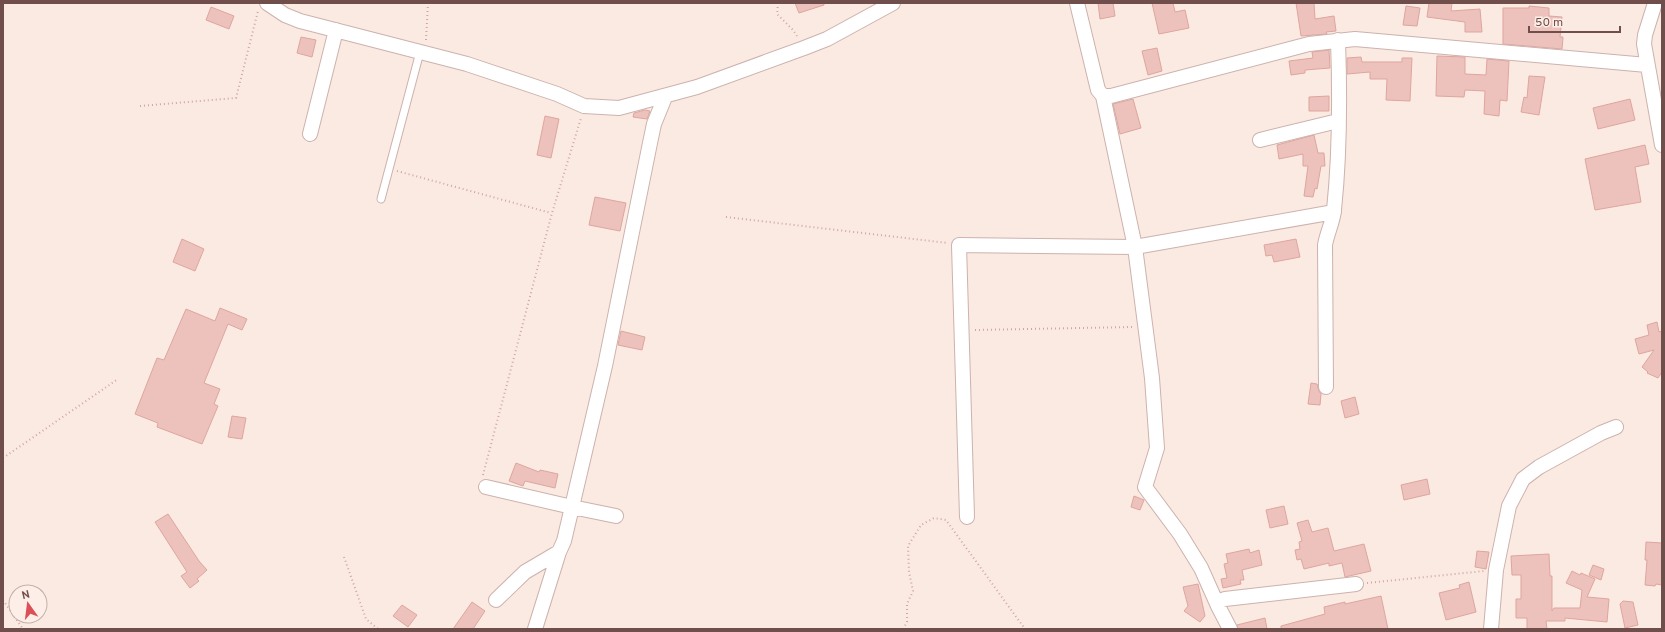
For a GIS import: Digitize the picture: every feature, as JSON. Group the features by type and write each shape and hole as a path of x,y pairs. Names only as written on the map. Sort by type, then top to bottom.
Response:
{"street":[{"path":"263,7 300,21 467,64 557,94 584,106 619,108 665,97 703,85 804,48 827,39 893,3"},
{"path":"1076,3 1098,90 1103,96 1135,247 1152,378 1157,448 1146,487 1180,534 1201,568 1230,629"},
{"path":"1655,3 1645,35 1644,44 1662,145"},
{"path":"310,134 336,30"},
{"path":"1103,96 1111,96 1301,46 1355,39 1647,65"},
{"path":"1326,387 1325,245 1334,212 1339,149 1338,40"},
{"path":"536,629 559,552 564,541 605,366 654,124 665,97"},
{"path":"1260,140 1338,121"},
{"path":"966,517 959,245 1135,247 1334,212"},
{"path":"1491,629 1496,570 1509,506 1523,479 1539,467 1601,433 1616,427"},
{"path":"486,486 572,508 616,516"},
{"path":"496,600 525,572 559,552"},
{"path":"1218,606 1220,601 1226,599 1356,584"}],"lane":[{"path":"381,199 388,169 423,53"}],"path":[{"path":"423,53 428,3"},
{"path":"778,3 777,14 793,30 804,48"},
{"path":"140,106 236,98 263,7"},
{"path":"486,486 483,480 483,474 552,213 584,106"},
{"path":"388,169 552,213"},
{"path":"726,217 959,245"},
{"path":"961,330 1145,326"},
{"path":"3,458 118,380"},
{"path":"903,629 907,622 907,604 913,591 909,572 908,546 921,525 934,518 946,520 1024,629"},
{"path":"344,556 366,619 378,629"},
{"path":"1356,584 1496,570"},
{"path":"3,600 23,629"}],"building":[{"path":"795,3 824,3 824,5 799,13"},
{"path":"1098,3 1113,3 1115,16 1100,19"},
{"path":"1152,3 1173,3 1175,12 1185,10 1189,28 1159,34"},
{"path":"1296,3 1314,3 1315,19 1334,16 1336,31 1326,32 1327,34 1301,36"},
{"path":"1429,3 1452,3 1451,11 1480,9 1482,32 1465,32 1465,22 1427,17"},
{"path":"1406,6 1420,8 1417,26 1403,25"},
{"path":"1529,6 1549,8 1549,16 1562,17 1560,37 1563,37 1562,49 1503,44 1503,8 1529,8"},
{"path":"211,7 234,16 229,29 206,20"},
{"path":"301,37 316,40 312,57 297,53"},
{"path":"1157,48 1162,71 1148,75 1142,51"},
{"path":"1329,50 1330,68 1305,70 1305,73 1291,75 1289,61 1313,58 1312,52"},
{"path":"1437,56 1465,57 1465,74 1486,75 1487,59 1509,61 1507,101 1500,100 1499,116 1484,114 1485,91 1465,90 1464,97 1436,96"},
{"path":"1361,57 1362,62 1402,62 1402,58 1412,58 1410,101 1386,100 1387,79 1370,79 1370,72 1347,74 1347,58"},
{"path":"1529,76 1545,77 1539,115 1521,112 1524,97 1527,98"},
{"path":"1329,96 1329,111 1309,111 1309,97"},
{"path":"1133,99 1141,128 1120,134 1113,104"},
{"path":"1630,99 1635,120 1598,129 1593,108"},
{"path":"645,110 650,111 647,119 633,117 634,113"},
{"path":"545,116 559,119 551,158 537,155"},
{"path":"1314,135 1318,153 1324,153 1325,166 1321,166 1317,189 1315,188 1313,197 1304,196 1308,166 1303,166 1303,154 1279,159 1277,145"},
{"path":"1645,145 1649,164 1635,167 1641,202 1595,210 1585,159"},
{"path":"595,197 626,203 620,231 589,225"},
{"path":"182,239 204,249 195,271 173,262"},
{"path":"1296,239 1300,257 1274,262 1272,255 1266,256 1264,245"},
{"path":"220,308 247,319 242,330 228,324 204,383 220,389 214,404 218,406 202,444 157,427 158,423 135,414 157,358 164,360 186,309 215,321"},
{"path":"1657,322 1659,332 1662,331 1662,372 1658,378 1647,373 1648,372 1642,367 1654,350 1639,354 1635,339 1649,335 1647,325"},
{"path":"621,331 645,337 642,350 618,345"},
{"path":"1311,383 1317,384 1321,394 1320,405 1308,404"},
{"path":"1355,397 1359,414 1345,418 1341,401"},
{"path":"232,416 246,418 242,439 228,437"},
{"path":"516,463 539,472 540,470 558,474 555,488 525,481 523,486 509,481"},
{"path":"1427,479 1430,494 1404,500 1401,485"},
{"path":"1134,496 1144,500 1140,510 1131,507"},
{"path":"1284,506 1288,524 1270,528 1266,510"},
{"path":"168,514 199,561 207,570 197,579 199,581 190,588 181,576 187,572 155,522"},
{"path":"1308,520 1312,532 1328,528 1334,551 1364,544 1371,571 1345,577 1342,563 1329,566 1329,563 1304,569 1301,559 1297,560 1295,550 1300,549 1299,542 1302,541 1297,523"},
{"path":"1646,542 1662,543 1662,585 1645,585 1647,560 1645,560"},
{"path":"1249,549 1250,553 1259,550 1262,565 1242,570 1244,580 1240,580 1241,584 1223,588 1221,579 1227,578 1224,564 1228,563 1226,554"},
{"path":"1477,551 1489,552 1486,569 1475,567"},
{"path":"1549,554 1550,576 1552,576 1552,611 1554,608 1580,608 1582,590 1566,583 1572,571 1595,579 1587,597 1609,599 1607,622 1565,618 1565,621 1546,621 1547,629 1527,629 1527,618 1516,618 1516,599 1521,599 1521,575 1512,575 1511,556"},
{"path":"1593,565 1604,569 1601,580 1589,575"},
{"path":"1469,582 1476,612 1446,620 1439,593 1460,588 1459,585"},
{"path":"1198,584 1205,616 1200,622 1184,611 1188,606 1183,587"},
{"path":"1381,596 1388,629 1281,629 1281,626 1325,614 1324,607"},
{"path":"1623,601 1633,602 1638,625 1625,628 1620,604"},
{"path":"472,602 485,611 473,629 453,629"},
{"path":"402,605 417,615 408,627 393,616"},
{"path":"1265,618 1267,629 1238,629 1237,625"}]}
